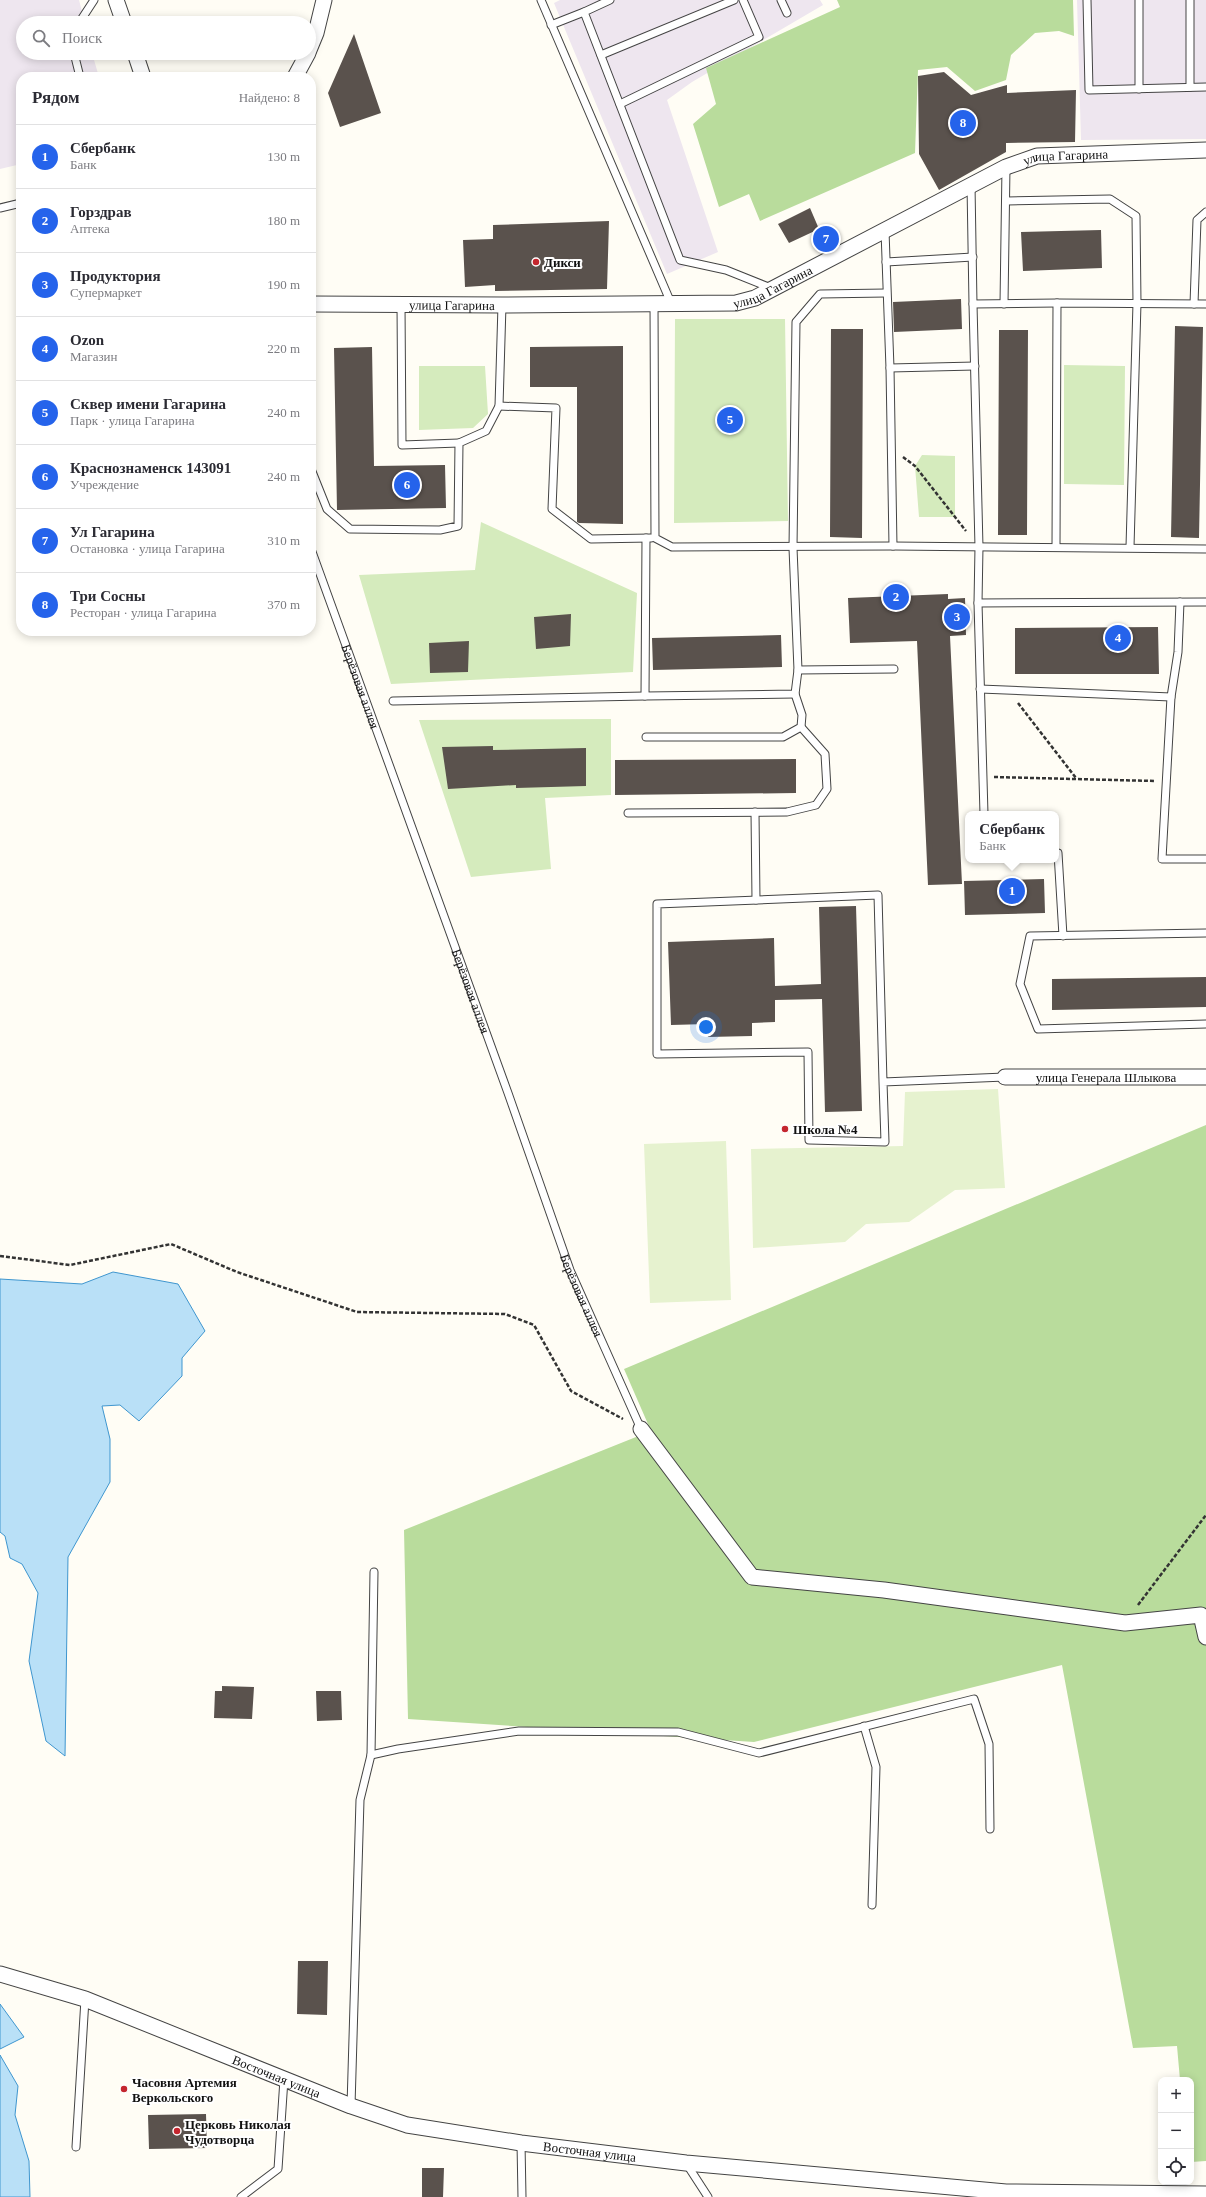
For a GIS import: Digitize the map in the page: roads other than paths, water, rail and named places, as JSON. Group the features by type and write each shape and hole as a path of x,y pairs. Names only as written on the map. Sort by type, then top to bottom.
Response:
{"street":[{"path":"116,0 122,16"},
{"path":"316,33 324,0"},
{"path":"137,60 141,72"},
{"path":"298,72 304,60"},
{"name":"улица Гагарина","path":"316,304 502,305 654,302 736,303 755,298 1006,167 1037,156 1206,150"},
{"name":"улица Генерала Шлыкова","path":"1005,1077 1206,1077"},
{"path":"641,1429 752,1578 884,1590 1124,1623 1201,1615 1206,1637"},
{"name":"Восточная улица","path":"0,1974 85,1999 284,2078 350,2106 407,2125 521,2143 686,2163 1006,2192 1206,2194"}],"lane":[{"path":"84,16 94,0"},
{"path":"541,0 671,303"},
{"path":"551,25 610,0"},
{"path":"601,56 734,0"},
{"path":"620,104 759,37 743,0"},
{"path":"781,0 787,14"},
{"path":"1087,0 1089,90 1206,87"},
{"path":"1138,0 1139,88"},
{"path":"1190,0 1190,87"},
{"path":"584,12 680,260 726,270 774,288"},
{"path":"76,60 79,72"},
{"path":"1004,304 1006,167"},
{"path":"971,185 979,547 978,603 984,811"},
{"path":"1006,201 1110,199 1136,216 1137,303 1130,547"},
{"path":"0,208 16,204"},
{"path":"1194,304 1197,220 1206,212"},
{"path":"885,229 886,293 890,368 890,446 893,546"},
{"path":"886,262 973,257"},
{"path":"628,813 787,812 816,806 828,789 825,754 801,727 802,715 795,694 798,670 793,548 796,322 820,294 886,293"},
{"path":"654,302 655,538"},
{"path":"1056,547 1057,303"},
{"path":"401,304 402,445 459,443 486,431 499,406 502,305"},
{"path":"973,304 1206,304"},
{"path":"890,368 975,366"},
{"path":"499,406 556,408 552,509 591,540 655,538 672,548 893,546 1130,547 1206,549"},
{"path":"316,482 327,509 350,529 440,530 458,526 459,443"},
{"path":"646,538 646,696"},
{"name":"Берёзовая аллея","path":"316,563 508,1092 570,1270 641,1429"},
{"path":"1180,602 1178,652 1171,697 1165,781 1162,859 1206,859"},
{"path":"978,603 1206,602"},
{"path":"798,670 894,669"},
{"path":"980,689 1171,697"},
{"path":"393,701 795,694"},
{"path":"646,737 783,737 801,727"},
{"path":"755,812 756,900"},
{"path":"1059,863 1063,936"},
{"path":"878,895 883,1082 885,1142 809,1140 808,1052 657,1054 656,904 878,895"},
{"path":"1206,933 1030,936 1020,984 1038,1029 1206,1024"},
{"path":"883,1082 1005,1077"},
{"path":"350,2106 360,1800 371,1755 374,1572"},
{"path":"371,1755 398,1749 519,1731 678,1732 758,1753 974,1699 989,1744 990,1829"},
{"path":"864,1726 876,1767 872,1905"},
{"path":"76,2147 85,1999"},
{"path":"241,2197 278,2169 284,2078"},
{"path":"521,2143 522,2197"},
{"path":"686,2163 708,2197"}],"water":[{"path":"113,1272 178,1284 205,1331 182,1358 182,1376 139,1421 120,1405 102,1406 110,1439 110,1482 68,1557 65,1756 46,1741 29,1661 38,1593 22,1564 10,1558 5,1536 0,1532 0,1279 82,1284"},
{"path":"0,2004 24,2037 0,2049"},
{"path":"0,2055 18,2086 15,2115 29,2161 30,2197 0,2197"}],"place":[{"name":"Три Сосны","path":"963,123"},
{"name":"Ул Гагарина","path":"826,239"},
{"name":"Дикси","path":"536,262"},
{"name":"Сквер имени Гагарина","path":"730,420"},
{"name":"Краснознаменск 143091","path":"407,485"},
{"name":"Горздрав","path":"896,597"},
{"name":"Продуктория","path":"957,617"},
{"name":"Ozon","path":"1118,638"},
{"name":"Сбербанк","path":"1012,891"},
{"name":"Школа №4","path":"785,1129"},
{"name":"Часовня Артемия Веркольского","path":"124,2089"},
{"name":"Церковь Николая Чудотворца","path":"177,2131"}]}
